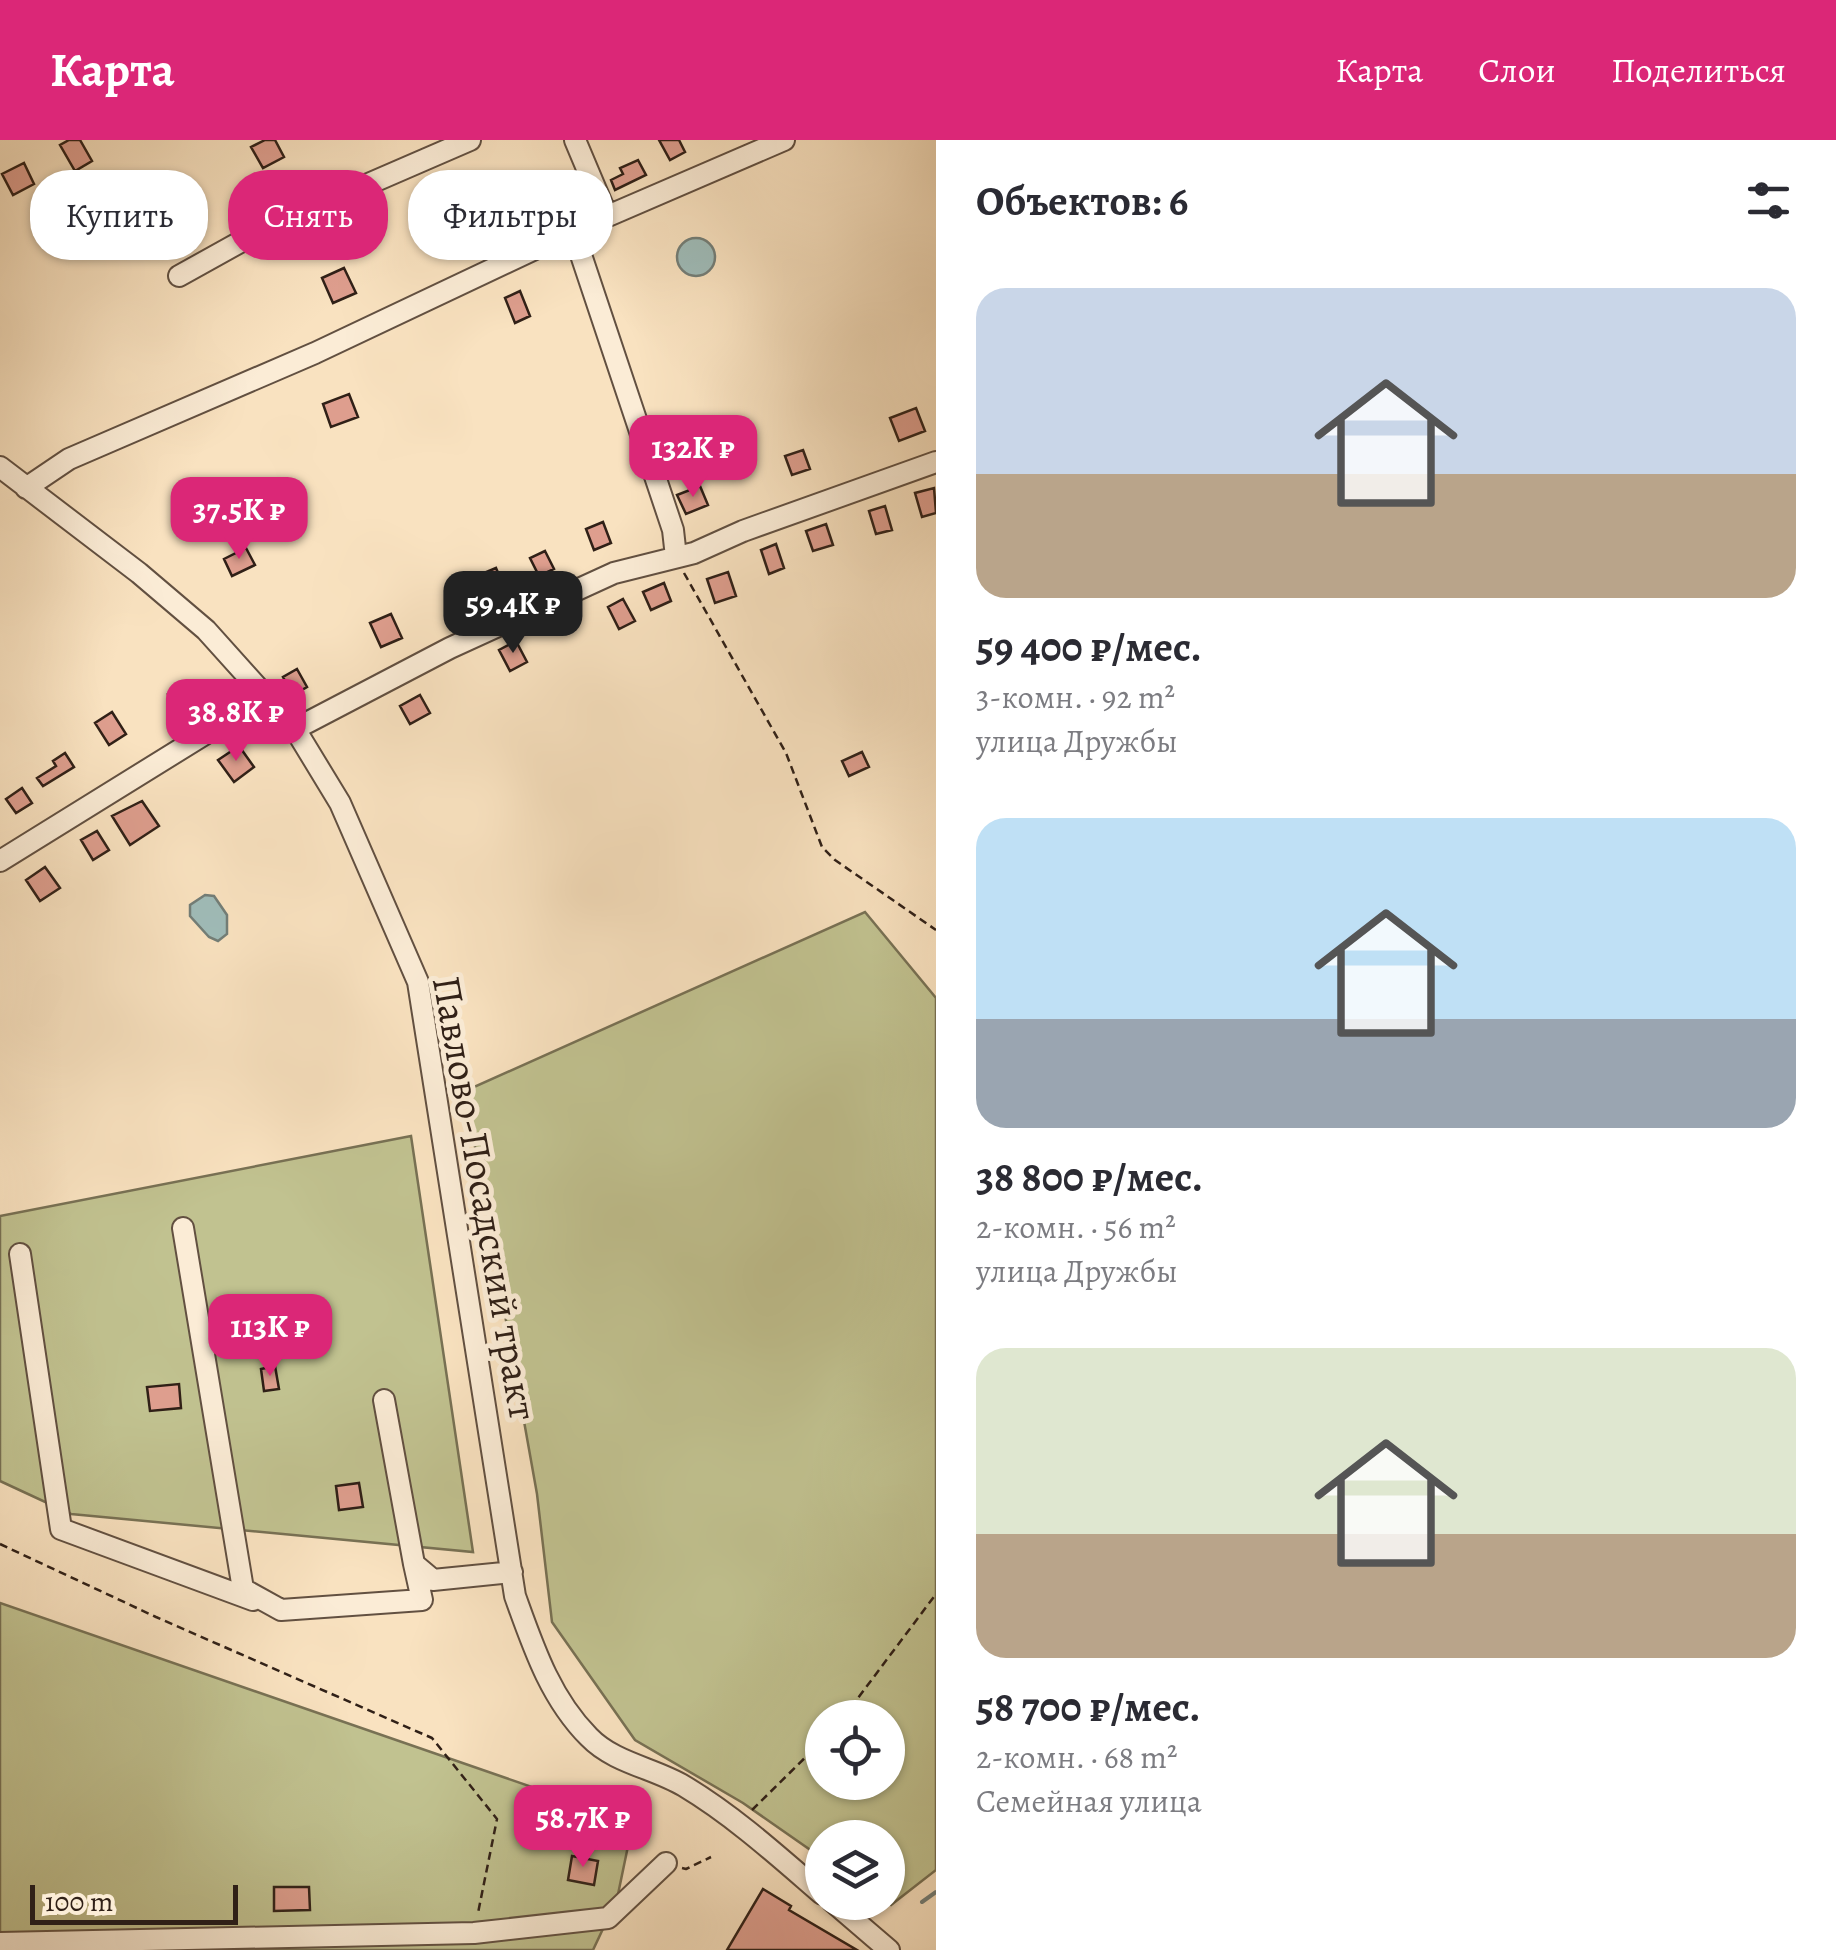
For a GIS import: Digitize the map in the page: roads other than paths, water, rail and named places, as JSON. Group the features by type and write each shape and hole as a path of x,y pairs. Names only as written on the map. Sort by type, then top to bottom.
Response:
{"street":[{"path":"179,276 260,231 470,140"},
{"path":"575,140 588,170"},
{"path":"613,213 784,140"},
{"path":"26,488 69,459 315,353 510,260"},
{"path":"583,260 668,512 676,557"},
{"path":"295,729 450,648 614,573 694,553 743,531 936,462"},
{"name":"Павлово-Посадский тракт","path":"0,467 206,630 295,729 340,803 418,982 516,1596 542,1670 590,1739 632,1764 681,1784 739,1823 805,1879"},
{"path":"0,861 268,695"},
{"path":"183,1228 243,1588 281,1610"},
{"path":"20,1254 61,1529 281,1610 422,1600 384,1400"},
{"path":"414,1564 434,1580 512,1572"},
{"path":"0,1942 473,1942 608,1918 666,1862"},
{"path":"854,1920 889,1950"}],"water":[{"path":"696,238 709,244 715,257 709,270 696,276 683,270 677,257 683,244"},
{"path":"205,895 214,896 227,915 227,934 218,941 209,937 190,916 190,905"}],"waterway":[{"path":"922,1902 936,1892"}]}
